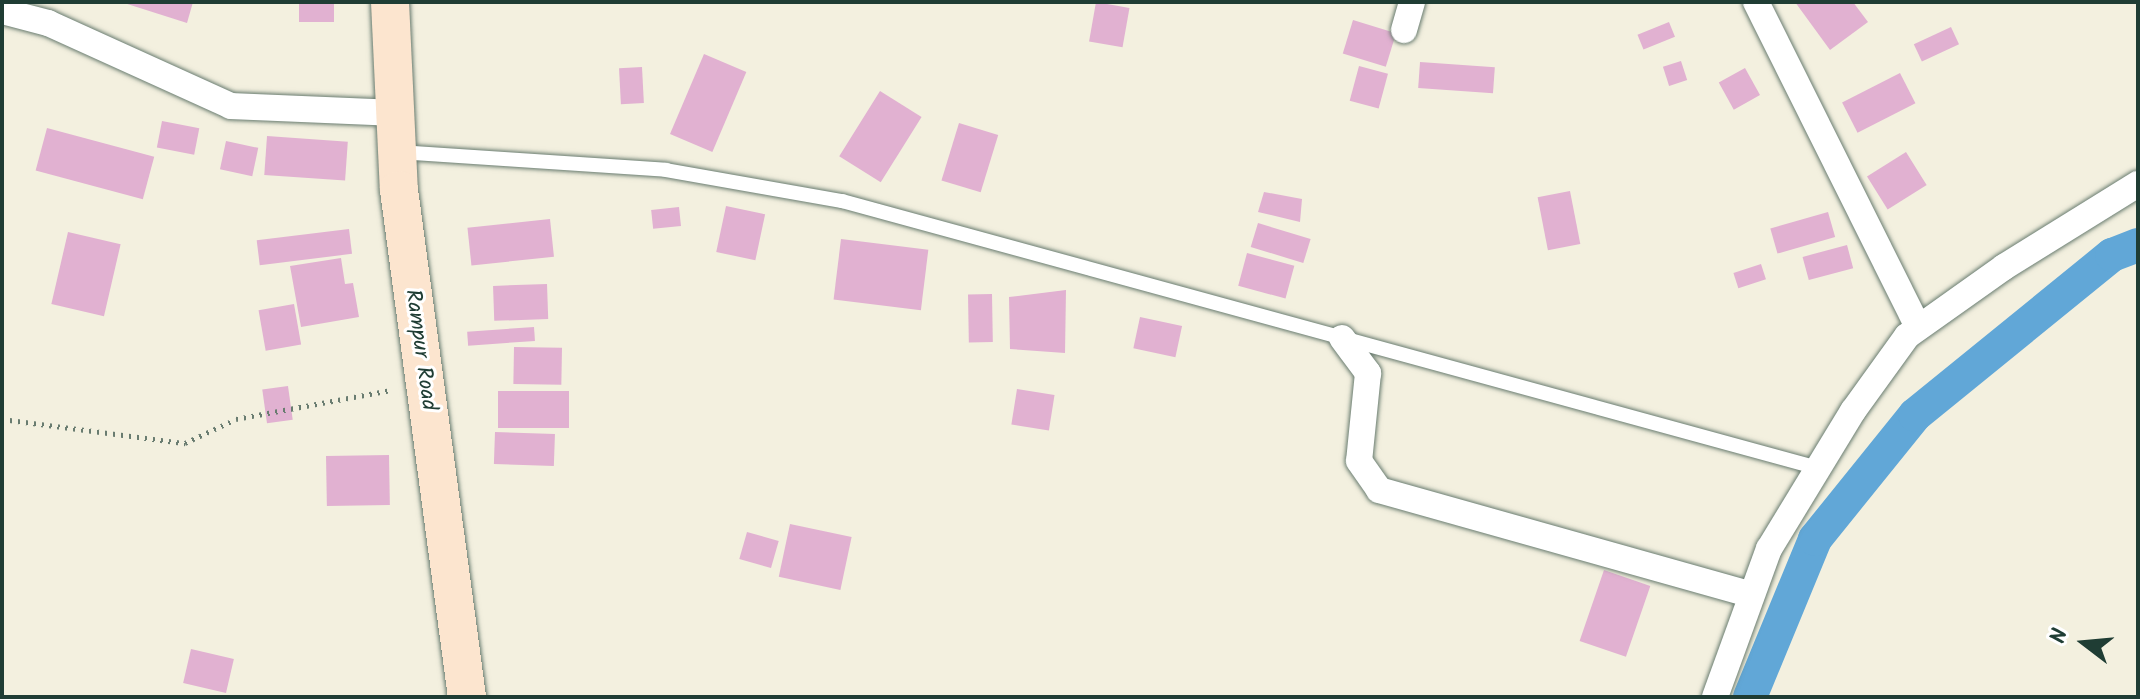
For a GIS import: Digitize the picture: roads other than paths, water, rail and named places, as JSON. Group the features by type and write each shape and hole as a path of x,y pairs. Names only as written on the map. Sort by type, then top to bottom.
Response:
{"main road":[{"name":"Rampur Road","path":"390,2 398,152 467,697"}],"street":[{"path":"1404,30 1412,2"},
{"path":"1756,2 1918,327"},
{"path":"2,11 48,23 231,106 396,113"},
{"path":"1715,697 1769,549 1853,411 1918,327 2138,184"},
{"path":"1342,338 1368,373 1359,461 1379,490 1752,595"}],"lane":[{"path":"398,152 666,170 842,201 1818,468"}],"waterway":[{"path":"1750,697 1815,539 1915,415 2112,255 2138,245"}]}
